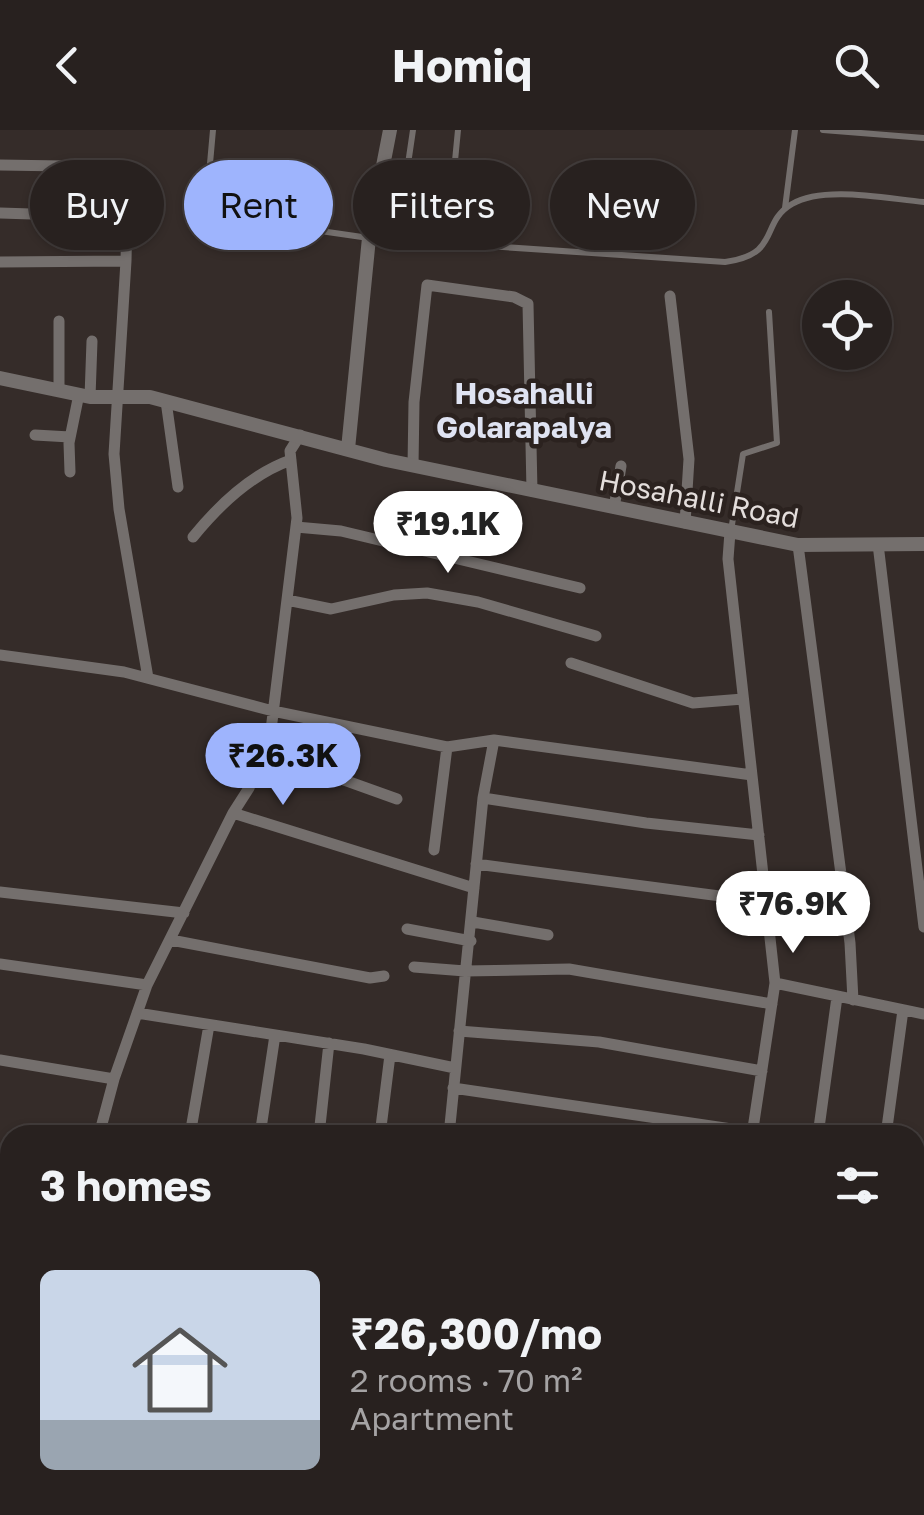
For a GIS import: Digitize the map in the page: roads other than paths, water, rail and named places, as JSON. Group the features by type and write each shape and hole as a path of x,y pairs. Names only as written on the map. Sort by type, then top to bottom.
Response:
{"street":[{"path":"384,160 390,130"},
{"path":"0,165 30,165"},
{"path":"0,213 30,214"},
{"path":"126,250 114,438 119,509 148,678"},
{"path":"348,450 368,250"},
{"path":"0,262 126,261"},
{"path":"413,466 414,402 426,286 514,298 528,304 532,491"},
{"path":"670,296 689,459 686,522"},
{"path":"59,320 59,388"},
{"path":"70,472 70,437 84,396 92,341"},
{"name":"Hosahalli Road","path":"0,378 84,396 166,401 413,466 798,546 924,544"},
{"path":"166,401 178,488"},
{"path":"35,436 70,437"},
{"path":"102,1125 148,985 249,788 271,730 296,528 292,443 300,436"},
{"path":"193,537 238,491 269,468 291,460"},
{"path":"614,508 621,466"},
{"path":"296,528 341,531 580,588"},
{"path":"730,532 728,559 775,983 753,1125"},
{"path":"878,544 924,927"},
{"path":"798,546 848,924 853,1000"},
{"path":"287,600 331,609 428,593 478,602 596,636"},
{"path":"0,655 148,678 273,711 447,747 494,740 752,774"},
{"path":"572,663 693,703 744,699"},
{"path":"450,1125 483,798 494,740"},
{"path":"434,850 447,747"},
{"path":"263,752 397,799"},
{"path":"483,798 646,823 758,834"},
{"path":"233,813 474,888"},
{"path":"476,864 766,902"},
{"path":"0,892 184,913"},
{"path":"473,922 548,935"},
{"path":"408,929 470,941"},
{"path":"171,940 370,978 384,976"},
{"path":"0,964 148,985"},
{"path":"414,967 465,971 569,969 772,1004"},
{"path":"775,983 924,1014"},
{"path":"819,1125 837,997"},
{"path":"887,1125 903,1010"},
{"path":"137,1013 455,1068"},
{"path":"192,1125 209,1024"},
{"path":"459,1030 599,1042 762,1070"},
{"path":"262,1125 276,1035"},
{"path":"319,1125 328,1043"},
{"path":"381,1125 390,1054"},
{"path":"0,1060 114,1079"},
{"path":"453,1088 677,1125"}],"lane":[{"path":"213,130 208,186 224,216 353,236"},
{"path":"409,160 413,130"},
{"path":"455,160 458,130"},
{"path":"530,249 725,262 748,259 760,250 785,210 794,130"},
{"path":"823,130 924,138"},
{"path":"785,210 805,199 828,194 924,202"},
{"path":"730,532 743,454 777,444 769,312"}],"district":[{"name":"Hosahalli Golarapalya","path":"524,411"}]}
